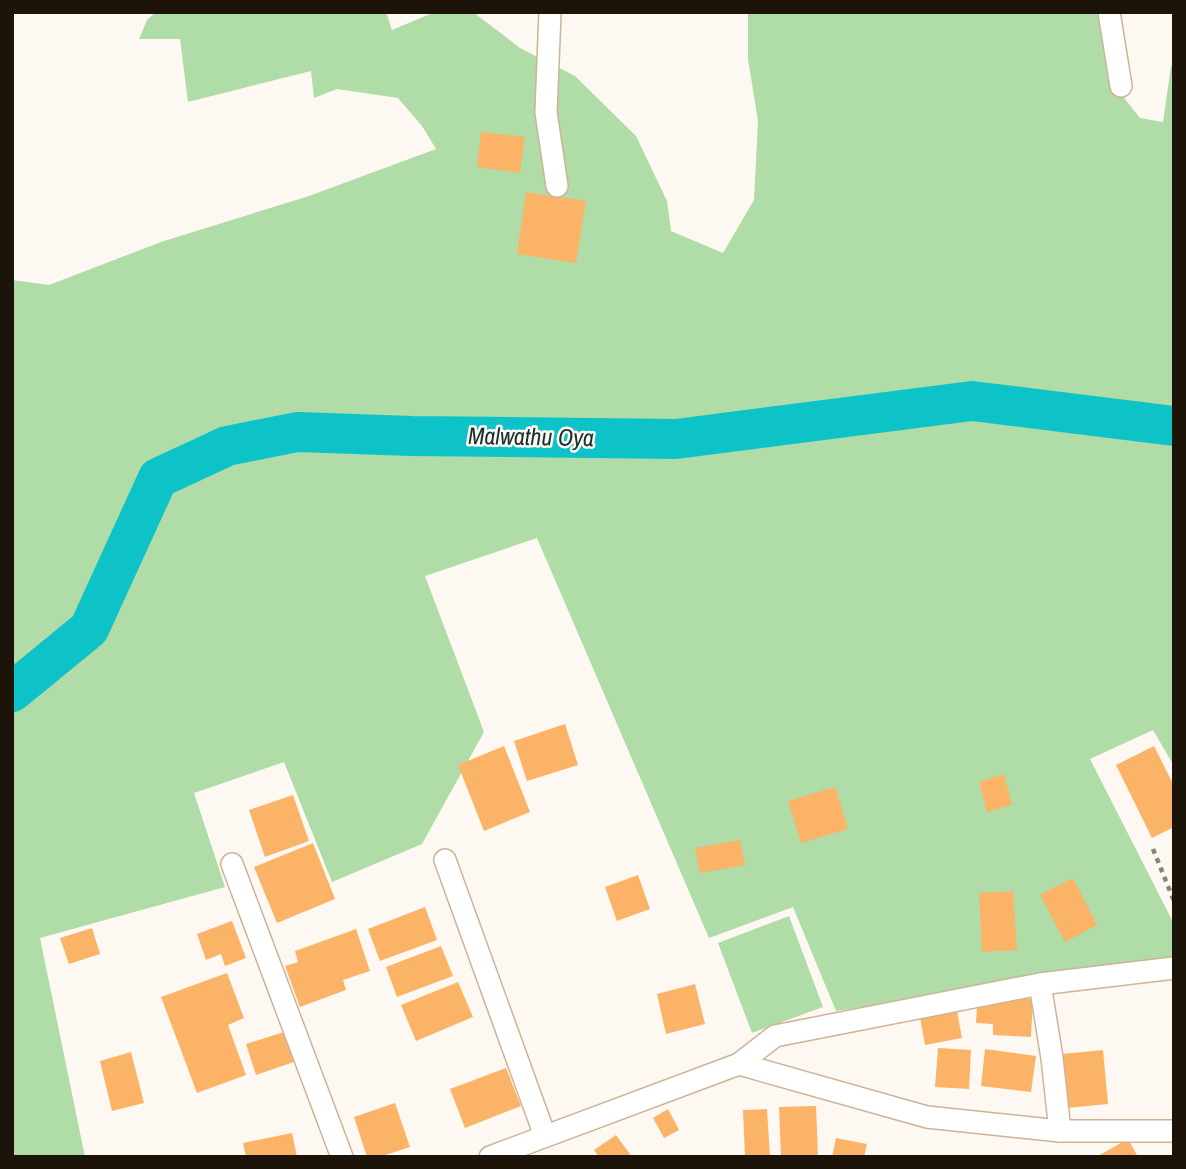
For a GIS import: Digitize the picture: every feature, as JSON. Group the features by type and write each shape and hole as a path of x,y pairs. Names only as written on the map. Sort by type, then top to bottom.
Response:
{"street":[{"path":"550,12 546,112 557,186"},
{"path":"1110,12 1121,86"},
{"path":"445,860 545,1136"},
{"path":"232,864 342,1157"},
{"path":"490,1157 739,1064 775,1035 1040,984 1174,968"},
{"path":"1040,984 1060,1130"},
{"path":"739,1064 927,1117 1060,1130 1174,1132"}],"path":[{"path":"1153,849 1174,901"}],"green space":[{"path":"156,12 386,12 392,30 430,14 473,12 520,48 575,76 636,136 667,201 671,231 723,253 754,200 758,121 748,59 748,12 1105,12 1118,90 1140,118 1163,122 1171,66 1174,65 1174,766 1153,730 1090,759 1174,924 1174,962 836,1011 793,907 709,938 537,538 425,576 484,732 422,844 332,882 284,762 194,793 225,887 40,938 85,1157 12,1157 12,280 49,285 161,242 309,196 436,149 422,126 398,98 337,89 314,98 311,71 188,102 180,39 139,39 147,20"},
{"path":"789,916 823,1007 752,1033 718,943"}],"building":[{"path":"481,132 525,137 520,173 477,167"},
{"path":"526,192 586,201 576,263 517,254"},
{"path":"565,724 578,765 527,781 514,741"},
{"path":"504,746 530,812 484,831 458,765"},
{"path":"1154,746 1174,786 1174,827 1152,838 1116,765"},
{"path":"1004,774 1012,805 987,812 979,782"},
{"path":"835,787 848,829 801,843 788,801"},
{"path":"293,795 309,841 265,857 249,810"},
{"path":"740,840 745,865 700,873 695,848"},
{"path":"313,843 335,899 277,923 254,867"},
{"path":"638,875 650,909 617,921 605,887"},
{"path":"1073,878 1097,925 1065,942 1040,895"},
{"path":"1013,891 1017,950 982,952 979,893"},
{"path":"425,907 437,940 380,961 368,929"},
{"path":"232,921 246,958 225,966 221,954 206,960 197,934"},
{"path":"92,928 100,954 69,964 60,938"},
{"path":"356,929 370,971 343,980 346,990 300,1007 285,966 298,962 295,951"},
{"path":"441,946 453,976 397,997 386,967"},
{"path":"227,973 244,1018 228,1025 246,1075 197,1093 161,997"},
{"path":"458,982 473,1017 416,1041 401,1005"},
{"path":"695,984 705,1024 666,1034 657,994"},
{"path":"986,996 1033,999 1031,1037 993,1035 993,1024 976,1023 977,1006 985,1007"},
{"path":"956,1006 962,1038 925,1045 919,1012"},
{"path":"284,1032 294,1062 256,1075 246,1044"},
{"path":"938,1048 971,1050 969,1089 935,1087"},
{"path":"985,1049 1036,1056 1031,1092 981,1086"},
{"path":"1103,1050 1108,1104 1067,1108 1062,1054"},
{"path":"131,1052 144,1103 112,1111 100,1061"},
{"path":"506,1068 521,1106 465,1128 450,1089"},
{"path":"395,1103 410,1147 379,1157 367,1157 354,1117"},
{"path":"816,1106 818,1157 781,1157 779,1107"},
{"path":"668,1109 679,1130 664,1138 653,1118"},
{"path":"767,1109 770,1157 745,1157 743,1110"},
{"path":"292,1133 297,1157 246,1157 243,1143"},
{"path":"616,1135 632,1157 599,1157 594,1150"},
{"path":"836,1138 867,1144 864,1157 832,1157"},
{"path":"1128,1139 1138,1157 1096,1157"}],"waterway":[{"name":"Malwathu Oya","path":"12,692 89,629 158,478 227,446 297,432 676,439 972,401 1174,426"}]}
